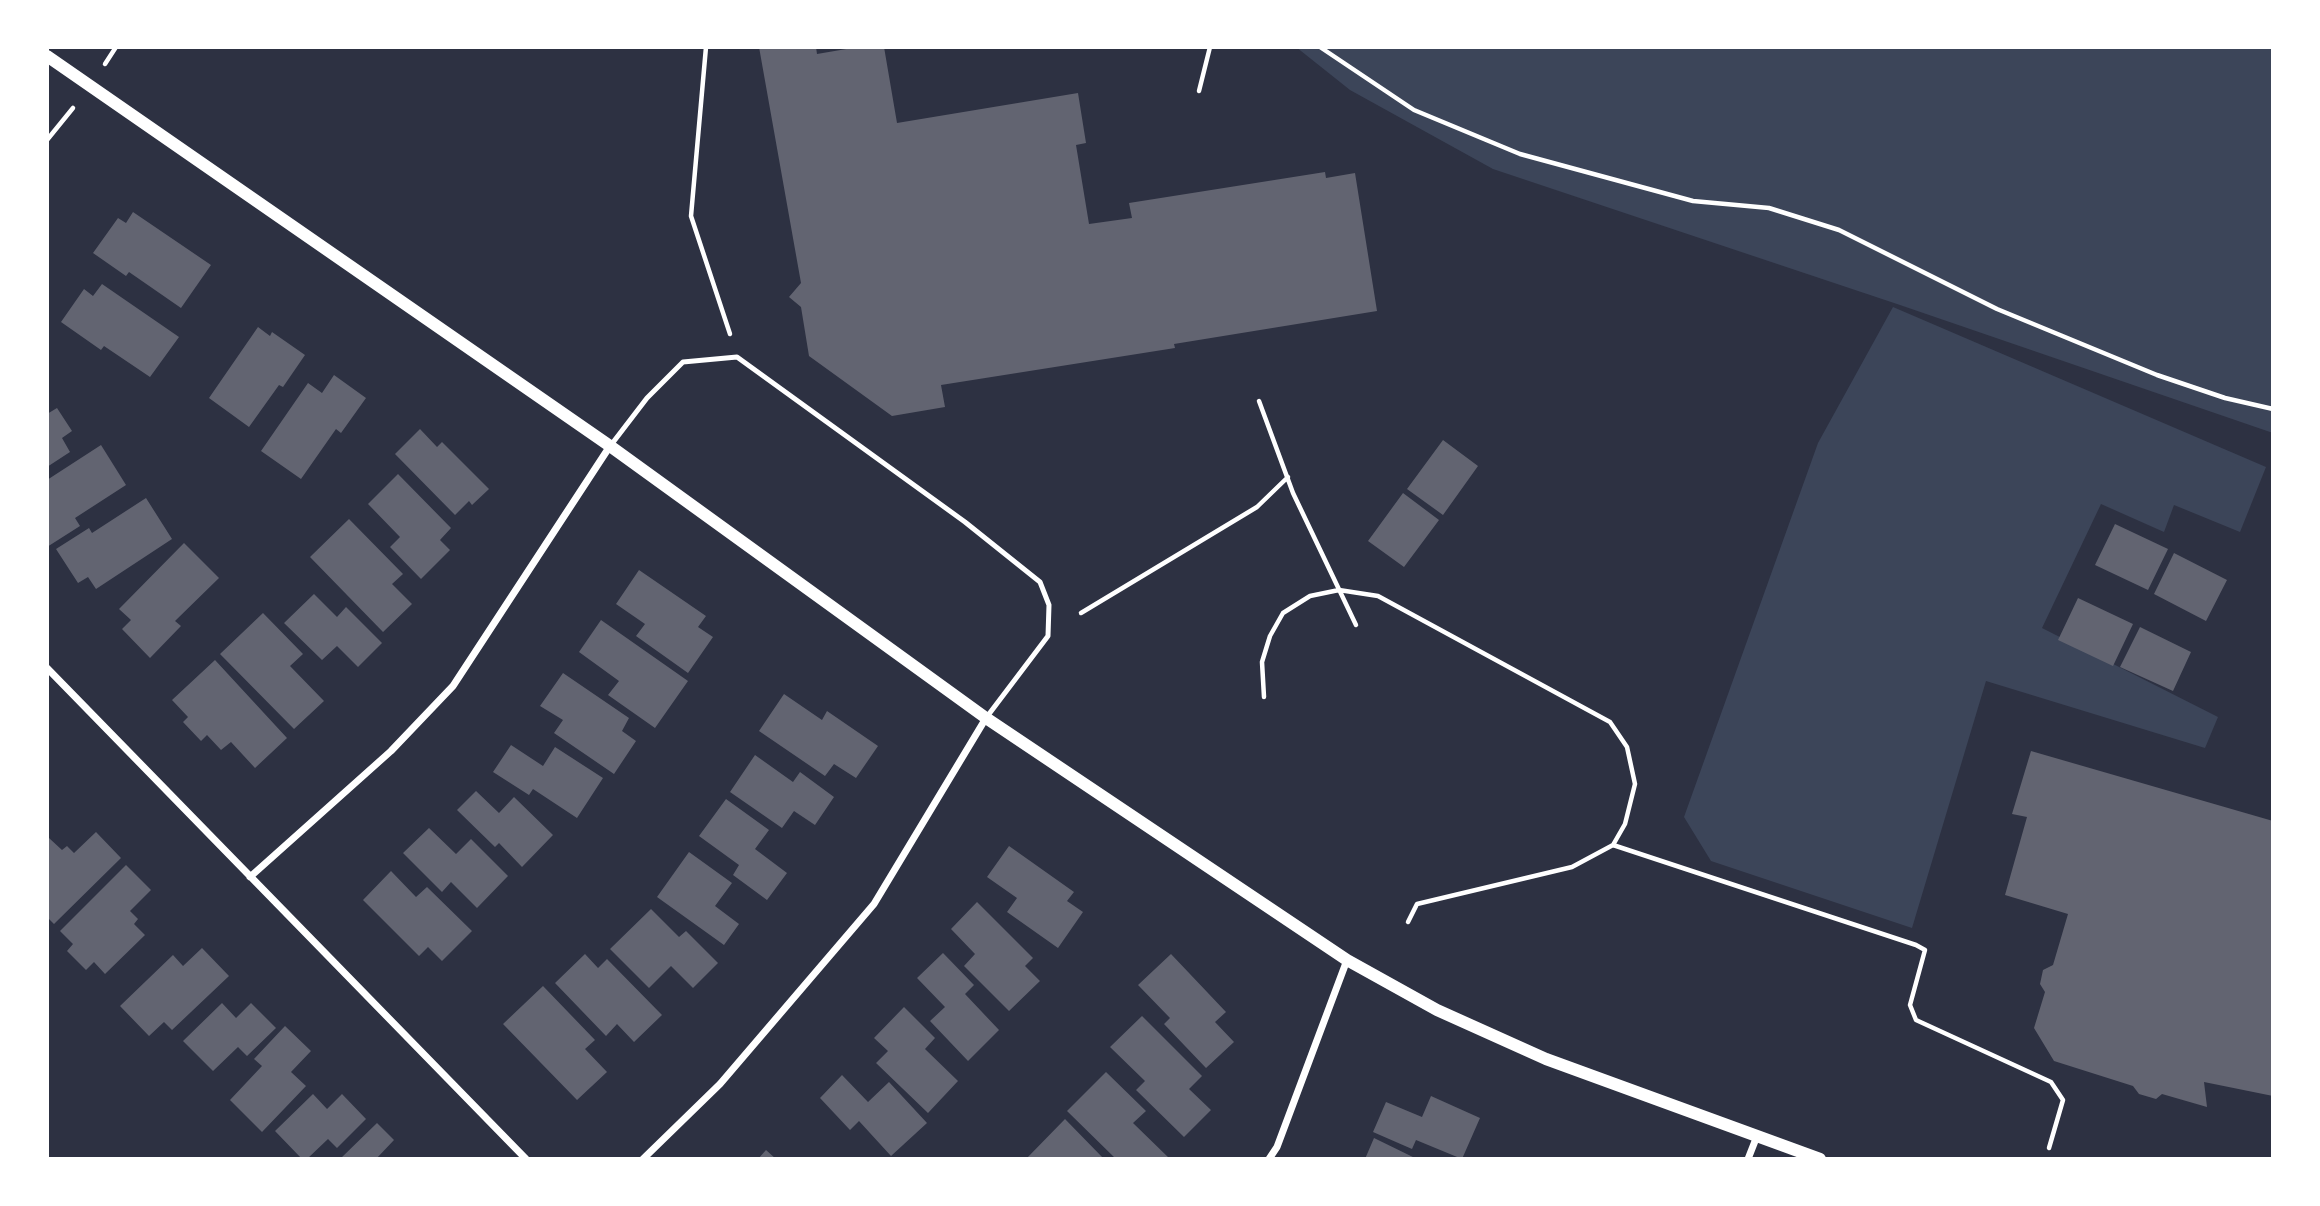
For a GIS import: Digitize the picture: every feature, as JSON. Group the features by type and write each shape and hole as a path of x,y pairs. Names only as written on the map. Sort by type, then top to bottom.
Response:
{"street":[{"path":"47,56 610,446 986,718 1347,960 1437,1010 1546,1059 1820,1159"},
{"path":"250,877 391,751 453,686 610,446"},
{"path":"47,668 526,1159"},
{"path":"643,1159 720,1084 874,904 986,718"},
{"path":"1269,1159 1278,1147 1347,960"},
{"path":"1748,1159 1757,1136"}],"lane":[{"path":"610,446 647,398 683,362 737,357 965,522 1041,582 1049,605 1048,636 986,718"}],"path":[{"path":"706,47 691,216 737,357"},
{"path":"1199,91 1210,47"},
{"path":"1320,47 1414,110 1520,154 1693,201 1769,208 1839,230 1997,309 2157,375 2225,398 2273,410"},
{"path":"1259,401 1293,493 1356,625"},
{"path":"1081,613 1257,508 1288,477"},
{"path":"1264,698 1262,662 1270,636 1283,613 1310,596 1339,590 1378,596 1610,722 1627,747 1635,784 1625,824 1613,845 1572,867 1417,904 1408,922"},
{"path":"1613,845 1924,950 1910,1005 1916,1020 2051,1082 2063,1100 2049,1148"}],"shaded area":[{"path":"1296,47 2273,47 2273,433 1493,169 1350,90"},
{"path":"1893,307 2266,467 2240,532 2174,505 2164,532 2101,504 2042,628 2218,717 2205,748 1986,681 1912,928 1711,861 1684,817 1818,443"}],"building":[{"path":"759,47 816,47 817,54 858,47 884,47 897,123 1078,93 1086,143 1076,145 1089,224 1132,218 1129,203 1325,172 1326,178 1355,173 1377,311 1174,344 1175,348 941,385 945,407 892,416 809,356 801,307 789,297 801,283"},
{"path":"133,212 211,265 181,308 129,272 126,276 93,253 118,218 126,223"},
{"path":"102,284 179,337 150,377 104,346 101,350 61,322 84,289 93,296"},
{"path":"258,327 270,336 272,332 305,355 283,387 279,385 249,427 209,398"},
{"path":"334,375 366,398 341,433 336,429 301,479 261,451 308,383 322,393"},
{"path":"57,408 72,431 62,438 70,452 47,467 47,414"},
{"path":"420,429 437,447 442,442 489,489 472,505 469,501 455,515 395,454"},
{"path":"1443,440 1478,466 1443,515 1407,489"},
{"path":"101,445 126,485 75,518 80,526 47,547 47,480"},
{"path":"398,474 451,528 440,540 450,550 421,579 390,547 400,537 368,504"},
{"path":"1403,493 1439,520 1404,567 1368,541"},
{"path":"146,498 172,539 96,589 88,577 78,583 56,549 89,528 92,533"},
{"path":"349,519 403,574 392,584 412,604 383,632 310,557"},
{"path":"2115,524 2168,549 2148,590 2095,565"},
{"path":"184,543 219,578 175,621 181,626 150,658 122,629 131,620 119,609"},
{"path":"2174,553 2227,580 2206,621 2154,594"},
{"path":"639,570 706,616 698,627 713,637 688,673 636,636 645,624 616,604"},
{"path":"314,594 337,617 346,607 382,643 358,667 337,646 322,660 284,623"},
{"path":"2078,598 2133,624 2113,666 2058,640"},
{"path":"263,613 303,654 290,666 324,701 294,729 220,654"},
{"path":"601,620 688,681 655,728 608,695 619,681 579,652"},
{"path":"2140,627 2191,652 2173,691 2120,667"},
{"path":"215,660 287,738 255,768 231,742 221,750 207,735 201,741 183,722 188,717 172,700"},
{"path":"563,673 629,718 622,731 636,741 614,774 554,733 563,720 540,706"},
{"path":"784,694 822,720 827,711 878,746 856,778 834,764 825,776 759,731"},
{"path":"511,745 543,766 555,747 603,778 577,818 533,789 529,795 493,772"},
{"path":"2031,751 2273,821 2273,1096 2204,1082 2207,1107 2162,1094 2156,1099 2139,1094 2133,1086 2054,1061 2034,1028 2045,992 2040,984 2043,970 2053,965 2068,914 2005,895 2027,817 2012,814"},
{"path":"755,755 793,782 800,772 834,797 815,825 794,811 782,828 730,792"},
{"path":"476,791 499,813 514,797 553,835 522,867 499,843 495,847 457,810"},
{"path":"726,799 769,830 755,849 787,873 767,900 733,875 739,865 699,836"},
{"path":"429,828 456,854 471,839 508,876 477,908 451,882 442,892 403,853"},
{"path":"96,832 121,858 54,924 47,917 47,840 49,838 62,850 67,846 74,853"},
{"path":"1009,846 1074,892 1067,901 1083,912 1058,948 1007,912 1017,898 987,877"},
{"path":"689,852 732,883 715,906 739,924 724,945 657,897"},
{"path":"126,865 151,890 130,911 138,919 134,924 145,935 105,974 94,962 86,970 67,951 73,944 60,931"},
{"path":"391,871 416,897 427,887 472,931 442,961 428,947 419,956 363,900"},
{"path":"977,902 1033,958 1025,966 1040,981 1009,1011 964,966 975,954 951,929"},
{"path":"651,909 679,937 686,931 718,963 693,988 671,966 649,988 610,949"},
{"path":"202,948 229,976 172,1030 164,1022 149,1036 120,1006 173,955 183,966"},
{"path":"943,953 974,985 965,994 999,1030 968,1061 930,1021 945,1007 917,978"},
{"path":"585,954 598,968 607,959 662,1015 634,1042 617,1024 606,1036 555,983"},
{"path":"1171,954 1226,1012 1215,1022 1234,1042 1206,1068 1164,1024 1170,1018 1138,985"},
{"path":"543,986 595,1040 585,1049 607,1072 577,1100 503,1024"},
{"path":"222,1003 236,1018 251,1003 276,1028 247,1056 238,1047 213,1071 183,1041"},
{"path":"904,1007 935,1038 925,1049 958,1081 928,1113 876,1063 888,1051 874,1038"},
{"path":"1142,1016 1202,1076 1189,1089 1211,1110 1184,1137 1136,1090 1145,1081 1110,1047"},
{"path":"285,1026 311,1051 291,1072 306,1086 262,1132 230,1100 262,1066 254,1059"},
{"path":"1106,1072 1146,1111 1133,1123 1170,1159 1116,1159 1067,1111"},
{"path":"842,1075 868,1102 889,1082 927,1123 891,1156 859,1121 850,1130 820,1098"},
{"path":"313,1094 327,1109 342,1094 366,1119 337,1148 328,1139 307,1159 302,1159 275,1131"},
{"path":"1431,1096 1480,1118 1462,1159 1416,1140 1412,1149 1373,1132 1386,1102 1422,1117"},
{"path":"1065,1119 1104,1159 1026,1159"},
{"path":"377,1123 394,1140 376,1159 340,1159"},
{"path":"1374,1138 1417,1159 1365,1159"},
{"path":"766,1150 776,1159 758,1159"}]}
